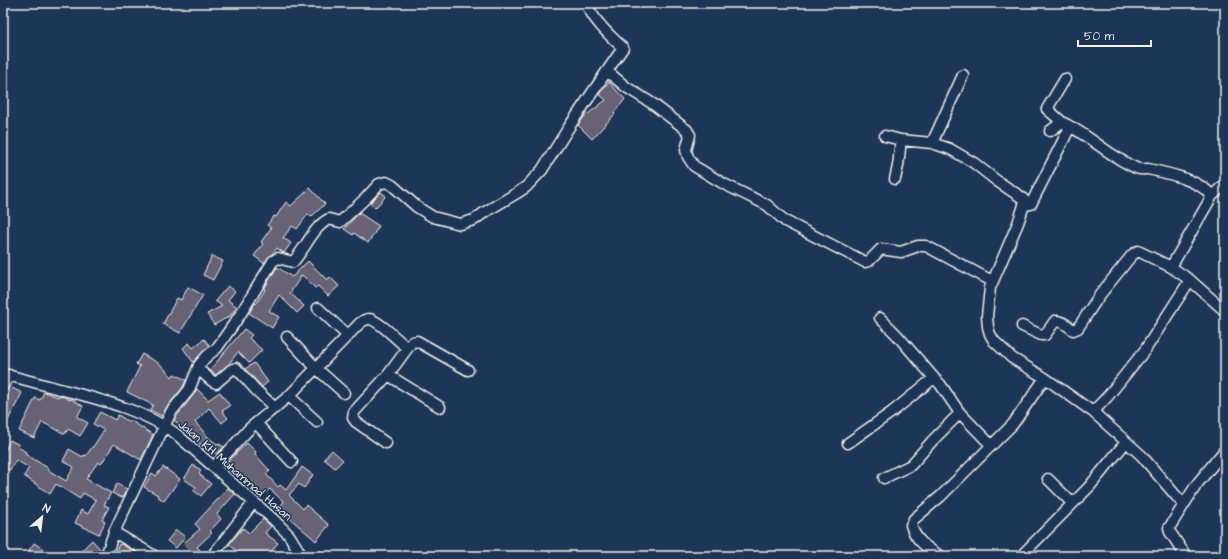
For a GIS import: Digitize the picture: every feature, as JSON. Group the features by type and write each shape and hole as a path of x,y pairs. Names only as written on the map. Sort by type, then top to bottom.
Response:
{"street":[{"path":"106,556 114,532 166,426 171,412 189,390 198,369 207,356 217,348 240,315 273,261 278,258 293,262 300,255 320,225 329,220 340,222 366,199 379,184 386,182 388,183 416,207 433,217 460,224 474,220 517,193 526,187 542,170 570,124 608,72 623,48 601,27 586,3"},
{"path":"608,72 626,87 653,104 687,130 690,135 686,150 688,157 694,166 724,184 767,205 781,218 797,228 866,262 881,249 901,252 918,246 926,246 992,281"},
{"path":"932,143 963,75"},
{"path":"1065,79 1047,109 1111,155 1138,169 1147,169 1177,176 1204,189 1212,196"},
{"path":"1024,205 1031,204 1066,124"},
{"path":"1050,131 1066,124"},
{"path":"885,136 901,140 932,143 950,149 974,163 997,181 1017,193 1024,200 1024,205 1006,252 992,281 989,293 988,312 988,326 990,334 994,341 1012,358 1045,378 1093,412 1141,455 1183,504"},
{"path":"895,179 901,140"},
{"path":"1171,267 1212,196 1225,184"},
{"path":"1022,326 1041,335 1045,335 1054,321 1057,320 1060,320 1073,330 1078,328 1099,296 1132,255 1138,251 1171,267 1190,280 1225,311"},
{"path":"1093,412 1108,396 1145,350 1190,280"},
{"path":"318,308 348,336"},
{"path":"880,318 940,384 960,413 990,445"},
{"path":"214,467 256,423 289,396 360,323 366,319 369,319 385,328 407,348"},
{"path":"287,337 316,368 344,393"},
{"path":"386,443 356,422 352,416 357,407 388,375 412,342 417,341 468,370"},
{"path":"198,369 216,383 231,370 236,368 275,408"},
{"path":"3,386 6,374"},
{"name":"Jalan KH Muhammad Hasan","path":"6,374 107,402 152,419 166,426 175,432 273,519 289,535 302,556"},
{"path":"388,375 440,407"},
{"path":"848,443 892,412 934,378"},
{"path":"940,556 927,548 917,539 911,525 914,519 940,496 1013,424 1045,378"},
{"path":"289,396 317,422"},
{"path":"884,478 911,465 960,413"},
{"path":"256,423 292,462"},
{"path":"1021,556 1089,487 1126,442"},
{"path":"1186,556 1169,530 1170,525 1207,471 1225,450"},
{"path":"1048,479 1072,503"},
{"path":"212,556 254,502"},
{"path":"114,532 153,555"}],"building":[{"path":"609,82 625,99 614,113 615,114 592,139 578,125 584,117 606,100 599,94"},
{"path":"310,188 325,204 311,217 308,214 297,229 292,226 283,238 291,243 284,253 277,248 264,263 254,256 263,244 261,242 271,228 267,225 274,216 276,217 286,202 291,206"},
{"path":"381,192 386,196 375,208 370,203"},
{"path":"359,213 379,226 368,243 354,233 353,235 344,229"},
{"path":"212,256 223,261 213,280 203,275"},
{"path":"308,261 327,280 330,277 339,286 328,296 318,286 315,288 302,275 290,293 304,306 297,313 279,295 269,311 279,317 272,328 249,313 265,290 264,289 277,267 292,277"},
{"path":"228,286 235,291 228,300 237,307 230,316 214,325 207,314 222,306 215,301"},
{"path":"188,287 203,295 180,333 163,324 177,298 181,300"},
{"path":"244,329 252,335 249,338 262,350 249,363 238,352 228,365 216,375 210,370"},
{"path":"204,339 210,346 193,362 183,348 189,343 193,348"},
{"path":"142,354 160,364 172,377 174,374 186,380 183,387 166,408 162,416 150,410 153,405 127,392 140,366 136,364"},
{"path":"254,363 268,382 262,387 245,369"},
{"path":"12,388 22,393 3,430 3,404"},
{"path":"197,389 208,400 220,392 230,406 222,411 228,418 222,423 209,408 195,422 209,438 218,445 219,444 224,447 217,454 210,450 208,452 200,446 201,445 186,428 184,430 174,420"},
{"path":"44,392 58,397 71,399 83,406 77,417 88,423 80,436 68,429 65,434 42,422 34,438 19,431 35,398 40,400"},
{"path":"100,412 115,420 118,415 129,422 130,420 153,435 141,460 114,444 101,464 98,462 86,479 111,493 104,505 109,507 102,520 105,522 99,534 75,523 81,510 88,514 96,500 83,493 80,499 56,484 50,494 24,476 29,468 16,460 10,470 3,467 3,454 10,440 19,445 18,447 26,452 25,454 66,481 74,467 63,461 69,449 83,457 84,455 86,456 104,430 93,424"},
{"path":"247,443 256,452 255,454 270,471 266,474 278,487 280,485 286,490 302,467 313,475 304,488 299,484 289,495 303,509 306,505 329,525 316,541 278,508 284,502 270,489 262,496 237,470 234,474 226,465 228,463 227,462"},
{"path":"332,450 343,460 335,468 324,459"},
{"path":"193,465 201,470 199,474 211,484 201,496 193,490 196,487 184,479"},
{"path":"163,467 180,479 164,501 157,496 158,495 144,487 152,473 156,476"},
{"path":"117,484 127,489 122,498 112,493"},
{"path":"228,488 235,494 217,514 221,519 210,531 212,533 197,547 200,550 194,555 184,543 200,529 195,524"},
{"path":"263,519 271,526 265,533 278,543 267,556 242,556 229,544 243,528 249,533"},
{"path":"176,530 185,537 176,548 167,541"},
{"path":"92,540 101,550 98,556 88,556 82,550"},
{"path":"34,543 54,556 25,556"},
{"path":"119,544 142,556 128,556 116,551"}]}
